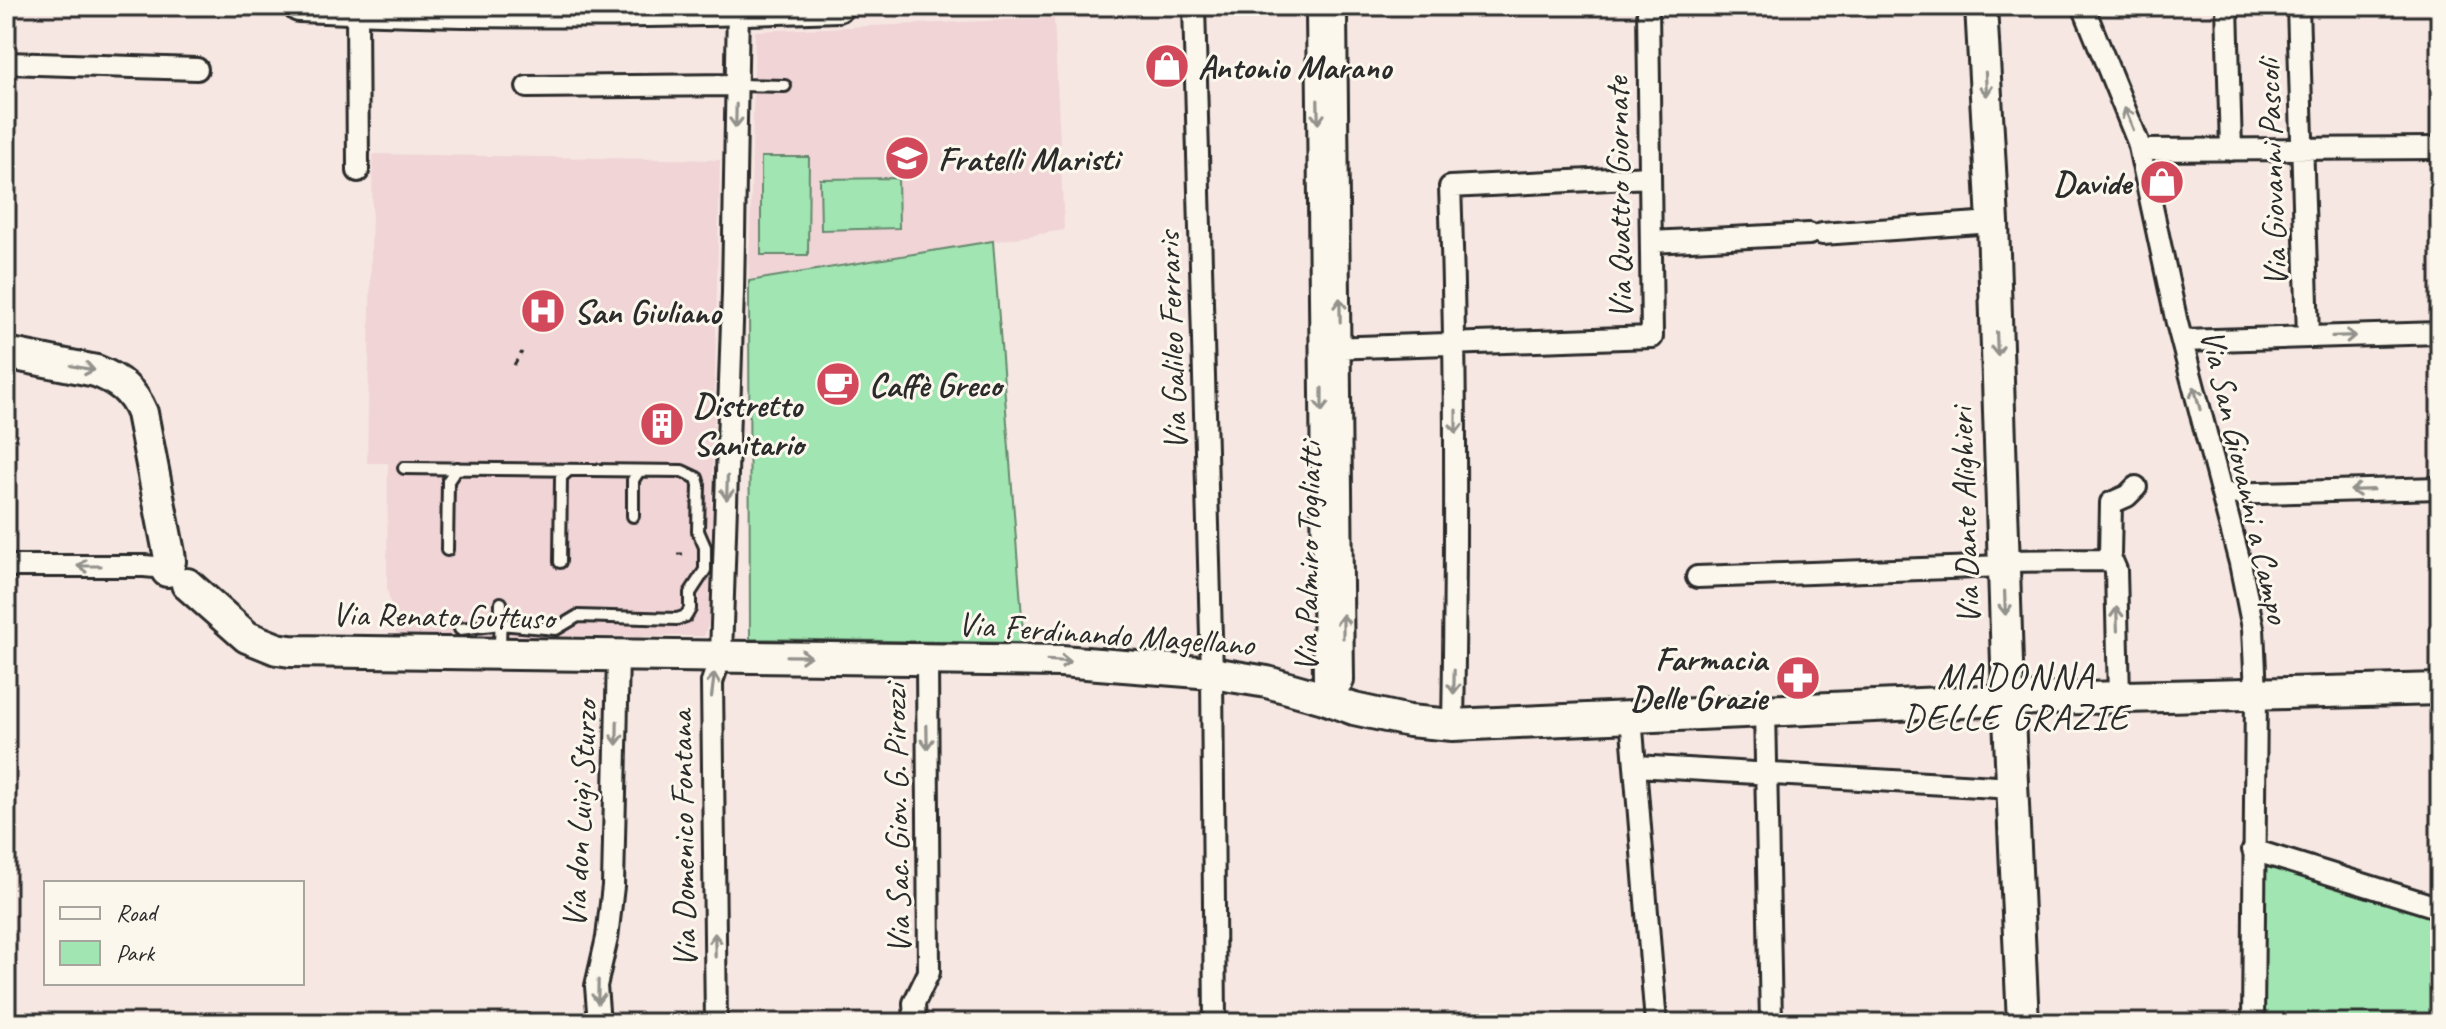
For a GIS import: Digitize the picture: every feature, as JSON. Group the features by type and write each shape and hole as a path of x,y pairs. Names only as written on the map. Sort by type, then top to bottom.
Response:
{"street":[{"path":"299,6 411,11 838,6"},
{"name":"Via Galileo Ferraris","path":"1194,6 1212,673 1215,1023"},
{"name":"Via Palmiro Togliatti","path":"1319,6 1331,348"},
{"name":"Via Palmiro Togliatti","path":"1329,700 1324,680 1336,12 1333,6"},
{"name":"Via Quattro Giornate","path":"1331,348 1652,337 1648,6"},
{"name":"Via Dante Alighieri","path":"1981,6 1993,222 2008,700 2023,1023"},
{"name":"Via San Giovanni a Campo","path":"2083,6 2140,150 2182,341 2253,628 2256,693 2253,1023"},
{"path":"2227,6 2231,150"},
{"name":"Via Giovanni Pascoli","path":"2298,6 2308,337"},
{"path":"358,171 370,8"},
{"name":"Via Domenico Fontana","path":"716,1023 712,682 721,655 715,554 733,292 738,8"},
{"path":"6,63 197,69"},
{"path":"527,87 736,85"},
{"path":"2140,150 2440,148"},
{"path":"1453,725 1457,527 1456,344 1450,187 1650,177"},
{"path":"1651,242 1993,222"},
{"path":"2182,341 2440,333"},
{"path":"6,353 96,371 111,376 132,394 142,413 170,561 177,577"},
{"path":"2107,560 2110,555 2111,503 2127,496 2136,487"},
{"path":"2222,494 2440,488"},
{"path":"1697,577 2107,560 2113,563 2116,570 2119,697"},
{"path":"6,566 144,566 177,577"},
{"name":"Via Renato Guttuso","path":"177,577 247,637 290,651 721,655"},
{"name":"Via don Luigi Sturzo","path":"599,1023 596,986 607,938 613,886 618,655"},
{"name":"Via Ferdinando Magellano","path":"721,655 1061,661 1212,673 1267,682 1354,709 1409,721 1453,725 2008,700 2440,689"},
{"name":"Via Sac. Giov. G. Pirozzi","path":"915,1023 914,1003 929,972 927,659"},
{"path":"1765,709 1771,1023"},
{"path":"1631,717 1656,1023"},
{"path":"1636,766 2013,788"},
{"path":"2253,850 2440,908"}],"lane":[{"path":"736,85 785,86"},
{"path":"404,468 682,471 697,478 698,531 705,547 715,554 690,593 690,609 686,616 677,619 578,616 556,629 500,624 460,629"},
{"path":"447,550 448,481 457,468"},
{"path":"560,562 561,477 569,470"},
{"path":"633,516 633,480 639,471"},
{"path":"500,654 501,603"}],"path":[{"path":"514,365 522,352"},
{"path":"677,554 689,554"}],"shaded area":[{"name":"Fratelli Maristi","path":"1054,18 1064,230 749,281 755,31"},
{"name":"San Giuliano","path":"373,154 720,160 709,622 704,636 397,637 387,587 388,463 367,463"}],"green space":[{"path":"761,157 809,157 808,255 761,255"},
{"path":"898,178 899,228 821,230 820,179"},
{"path":"993,241 1024,643 750,639 749,281"},
{"path":"2265,863 2440,916 2440,1023 2263,1023"}],"place":[{"name":"Antonio Marano","path":"1167,66"},
{"name":"Fratelli Maristi","path":"907,158"},
{"name":"Davide","path":"2162,182"},
{"name":"San Giuliano","path":"543,311"},
{"name":"Caffè Greco","path":"838,384"},
{"name":"Distretto Sanitario","path":"662,424"},
{"name":"Farmacia Delle Grazie","path":"1798,678"}],"district":[{"name":"MADONNA DELLE GRAZIE","path":"2016,696"}]}
